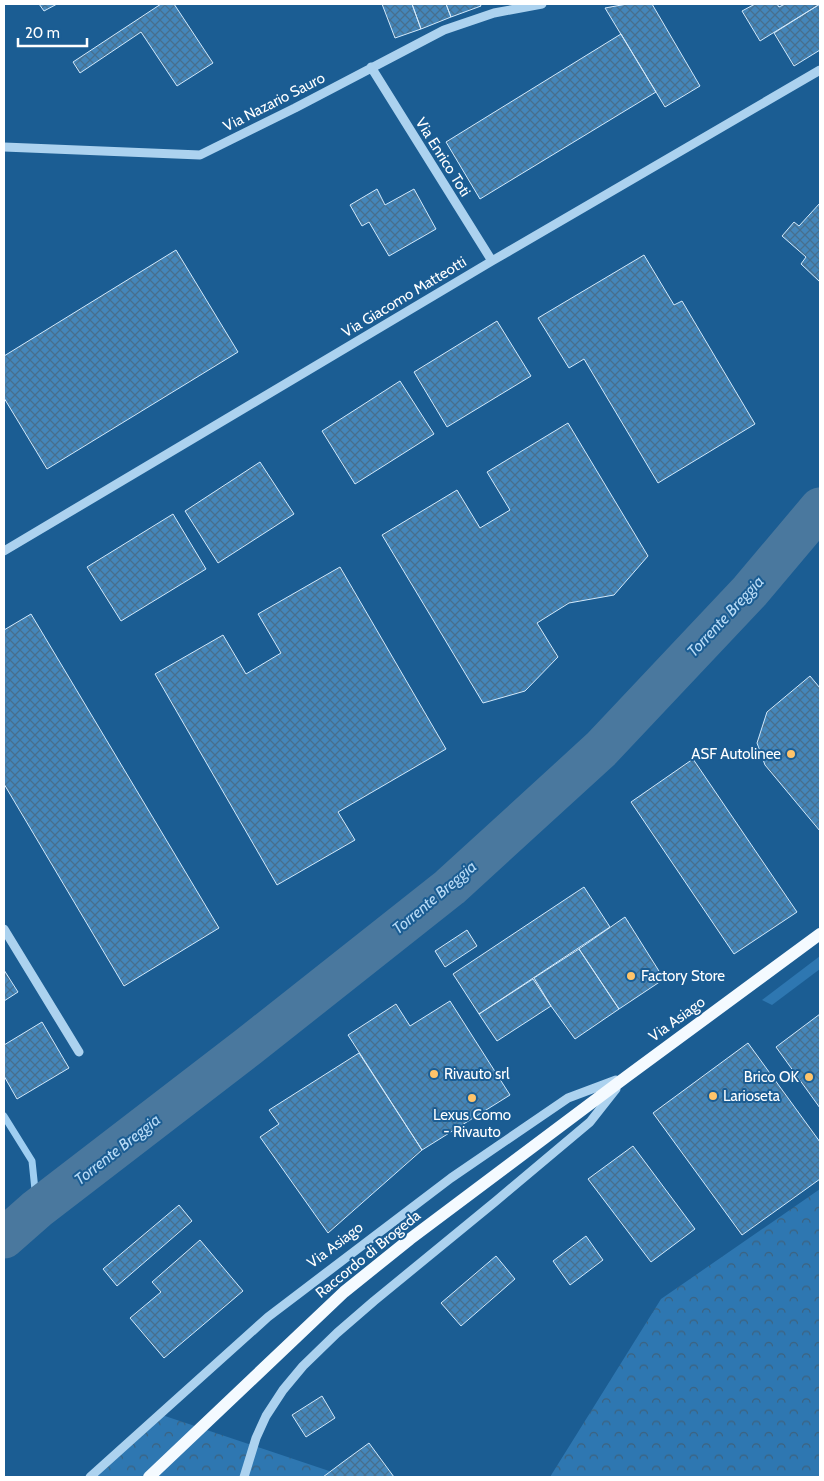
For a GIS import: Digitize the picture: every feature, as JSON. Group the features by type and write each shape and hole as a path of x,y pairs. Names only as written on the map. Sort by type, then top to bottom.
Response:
{"main road":[{"name":"Via Asiago","path":"626,1077 820,934"},
{"name":"Raccordo di Brogeda","path":"149,1477 344,1292 410,1239 626,1077"}],"street":[{"name":"Via Nazario Sauro","path":"4,147 200,155 444,30 494,13 542,4"},
{"name":"Via Enrico Toti","path":"371,67 492,261"},
{"name":"Via Giacomo Matteotti","path":"4,551 492,261 820,70"},
{"path":"4,929 79,1052"},
{"name":"Via Asiago","path":"90,1477 268,1317 443,1184 568,1098 626,1077"},
{"name":"Via Asiago","path":"244,1477 256,1438 266,1416 283,1390 303,1366 374,1301 590,1122 626,1077"}],"green space":[{"path":"820,956 820,969 772,1005 762,1000"},
{"path":"820,1189 820,1477 550,1477 661,1299"},
{"path":"156,1413 347,1477 92,1477"}],"building":[{"path":"39,4 57,4 44,11"},
{"path":"161,4 174,4 213,63 177,86 141,32 80,73 73,62"},
{"path":"382,4 412,4 421,29 395,38"},
{"path":"412,4 446,4 451,17 421,29"},
{"path":"446,4 480,4 481,6 451,17"},
{"path":"627,4 652,4 700,86 665,107 605,8"},
{"path":"755,4 777,4 779,7 785,4 820,4 760,41 742,11"},
{"path":"820,4 820,50 794,66 774,33"},
{"path":"621,34 656,92 480,199 446,142"},
{"path":"377,189 385,205 414,189 436,229 389,256 369,222 362,226 350,205"},
{"path":"820,203 820,282 801,264 806,257 782,236 794,222 799,226"},
{"path":"176,250 238,352 47,469 4,398 4,356"},
{"path":"644,255 674,305 682,301 755,424 658,483 584,359 569,368 538,318"},
{"path":"497,321 531,376 447,427 414,372"},
{"path":"400,381 434,434 355,484 322,431"},
{"path":"568,423 648,556 614,595 569,603 537,623 558,657 525,691 483,703 382,535 457,490 480,528 510,510 487,472"},
{"path":"260,462 294,514 218,563 185,511"},
{"path":"173,514 206,569 121,621 87,567"},
{"path":"340,567 446,749 338,812 355,840 277,885 155,674 223,635 246,674 281,653 258,614"},
{"path":"31,614 219,928 124,986 4,784 4,630"},
{"name":"ASF Autolinee","path":"810,676 820,688 820,831 765,765 757,743 767,712"},
{"path":"693,759 797,912 734,954 631,802"},
{"path":"584,887 610,927 479,1014 453,974"},
{"path":"625,917 664,979 619,1009 579,949"},
{"path":"467,930 477,946 445,967 435,951"},
{"path":"579,949 619,1009 575,1039 551,1006 534,978"},
{"path":"4,970 18,992 4,1001"},
{"path":"533,979 551,1006 497,1041 479,1014"},
{"name":"Rivauto srl","path":"450,1001 510,1095 422,1150 348,1035 396,1004 410,1026"},
{"name":"Brico OK","path":"820,1014 820,1108 776,1047"},
{"path":"42,1022 69,1068 17,1099 4,1076 4,1045"},
{"path":"748,1043 820,1142 820,1179 742,1235 653,1113"},
{"path":"359,1053 422,1150 328,1233 260,1137 279,1124 269,1110"},
{"path":"633,1146 695,1229 651,1262 588,1179"},
{"path":"179,1205 192,1221 117,1286 103,1269"},
{"path":"586,1236 603,1260 570,1285 553,1261"},
{"path":"200,1240 243,1291 164,1358 130,1318 161,1292 152,1282"},
{"path":"496,1256 515,1279 461,1326 441,1303"},
{"path":"322,1396 335,1418 306,1437 292,1415"},
{"path":"369,1443 394,1477 323,1477 343,1462"}],"waterway":[{"name":"Torrente Breggia","path":"4,1238 37,1209 249,1046 450,887 601,749 750,591 820,508"},
{"path":"4,1116 32,1161 37,1209"}],"place":[{"name":"ASF Autolinee","path":"791,754"},
{"name":"Factory Store","path":"631,976"},
{"name":"Rivauto srl","path":"434,1074"},
{"name":"Brico OK","path":"809,1077"},
{"name":"Larioseta","path":"713,1096"},
{"name":"Lexus Como - Rivauto","path":"472,1098"}]}
